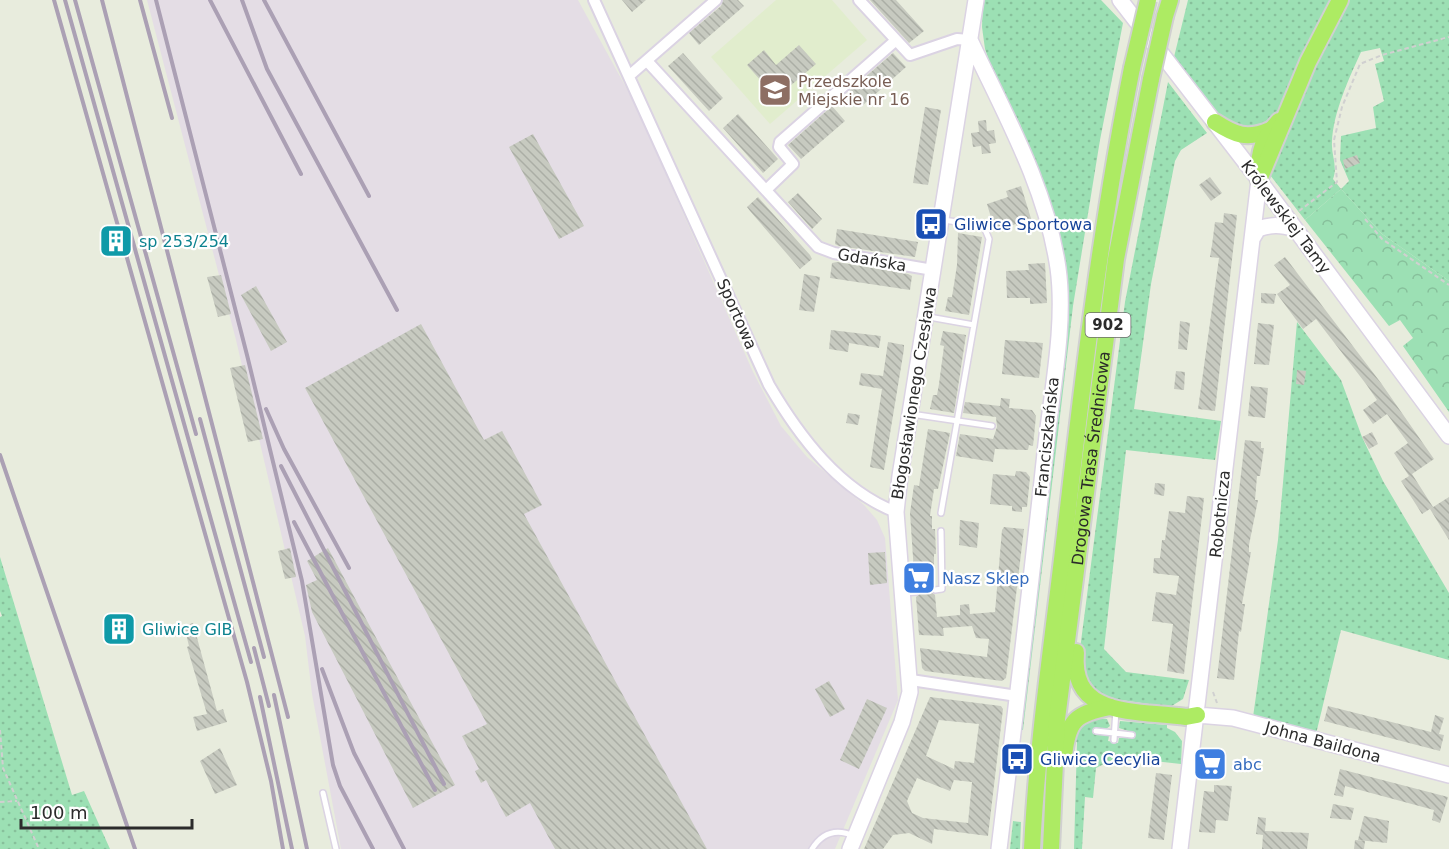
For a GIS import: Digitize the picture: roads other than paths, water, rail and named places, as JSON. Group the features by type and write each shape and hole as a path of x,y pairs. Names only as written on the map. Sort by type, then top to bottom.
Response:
{"main road":[{"name":"Drogowa Trasa Średnicowa","path":"1032,849 1038,761 1092,310 1111,175 1148,0"},
{"path":"1259,180 1282,127 1285,113 1340,0"},
{"name":"Drogowa Trasa Średnicowa","path":"1052,849 1058,719 1116,259 1167,8"},
{"path":"1259,180 1258,154 1270,130 1285,113"},
{"path":"1215,122 1241,136 1258,135 1270,130"},
{"path":"1077,573 1079,620 1074,673 1081,690 1092,699 1113,708 1185,717 1197,715"},
{"path":"1052,818 1060,792 1070,724 1081,715 1113,708"}],"street":[{"path":"630,75 716,0"},
{"path":"859,0 905,52 914,55 957,39 970,40"},
{"name":"Błogosławionego Czesława","path":"852,843 902,722 911,680 909,593 896,512 909,414 976,0"},
{"name":"Królewskiej Tamy","path":"1120,0 1294,222 1449,436"},
{"name":"Sportowa","path":"597,1 769,385 794,427 821,458 873,503 896,512"},
{"name":"Franciszkańska","path":"970,40 1024,153 1055,252 1059,284 1056,347 999,849"},
{"path":"647,61 766,190 793,164 779,147 780,142 895,41"},
{"name":"Robotnicza","path":"1180,849 1259,180"},
{"name":"Gdańska","path":"766,190 812,243 824,250 933,270"},
{"path":"1252,239 1258,229 1294,222"},
{"path":"911,680 1017,696"},
{"name":"Johna Baildona","path":"1197,715 1233,718 1449,775"}],"lane":[{"path":"941,513 988,233 979,225 942,220"},
{"path":"925,317 974,325"},
{"path":"909,414 992,426"},
{"path":"935,590 942,589 941,531"},
{"path":"1113,708 1114,737"},
{"path":"1096,731 1114,737 1132,735"},
{"path":"323,794 336,849"},
{"path":"812,849 822,837 832,832 845,832 852,843"}],"railway":[{"path":"54,0 247,682 271,781 283,849"},
{"path":"65,0 251,662"},
{"path":"75,0 196,434"},
{"path":"102,0 288,717"},
{"path":"140,0 172,118"},
{"path":"156,0 302,581 333,765 340,786 373,849"},
{"path":"210,0 301,174"},
{"path":"242,0 267,69 397,310"},
{"path":"264,0 369,196"},
{"path":"266,409 284,449 349,568"},
{"path":"200,419 264,657"},
{"path":"0,455 135,849"},
{"path":"281,466 444,784"},
{"path":"294,522 435,790"},
{"path":"254,648 269,706"},
{"path":"322,669 354,753 404,849"},
{"path":"274,695 307,849"},
{"path":"260,697 292,849"}],"place":[{"name":"Przedszkole Miejskie nr 16","path":"775,90"},
{"name":"Gliwice Sportowa","path":"931,224"},
{"name":"sp 253/254","path":"116,241"},
{"name":"Nasz Sklep","path":"919,578"},
{"name":"Gliwice GlB","path":"119,629"},
{"name":"Gliwice Cecylia","path":"1017,759"},
{"name":"abc","path":"1210,764"}]}
